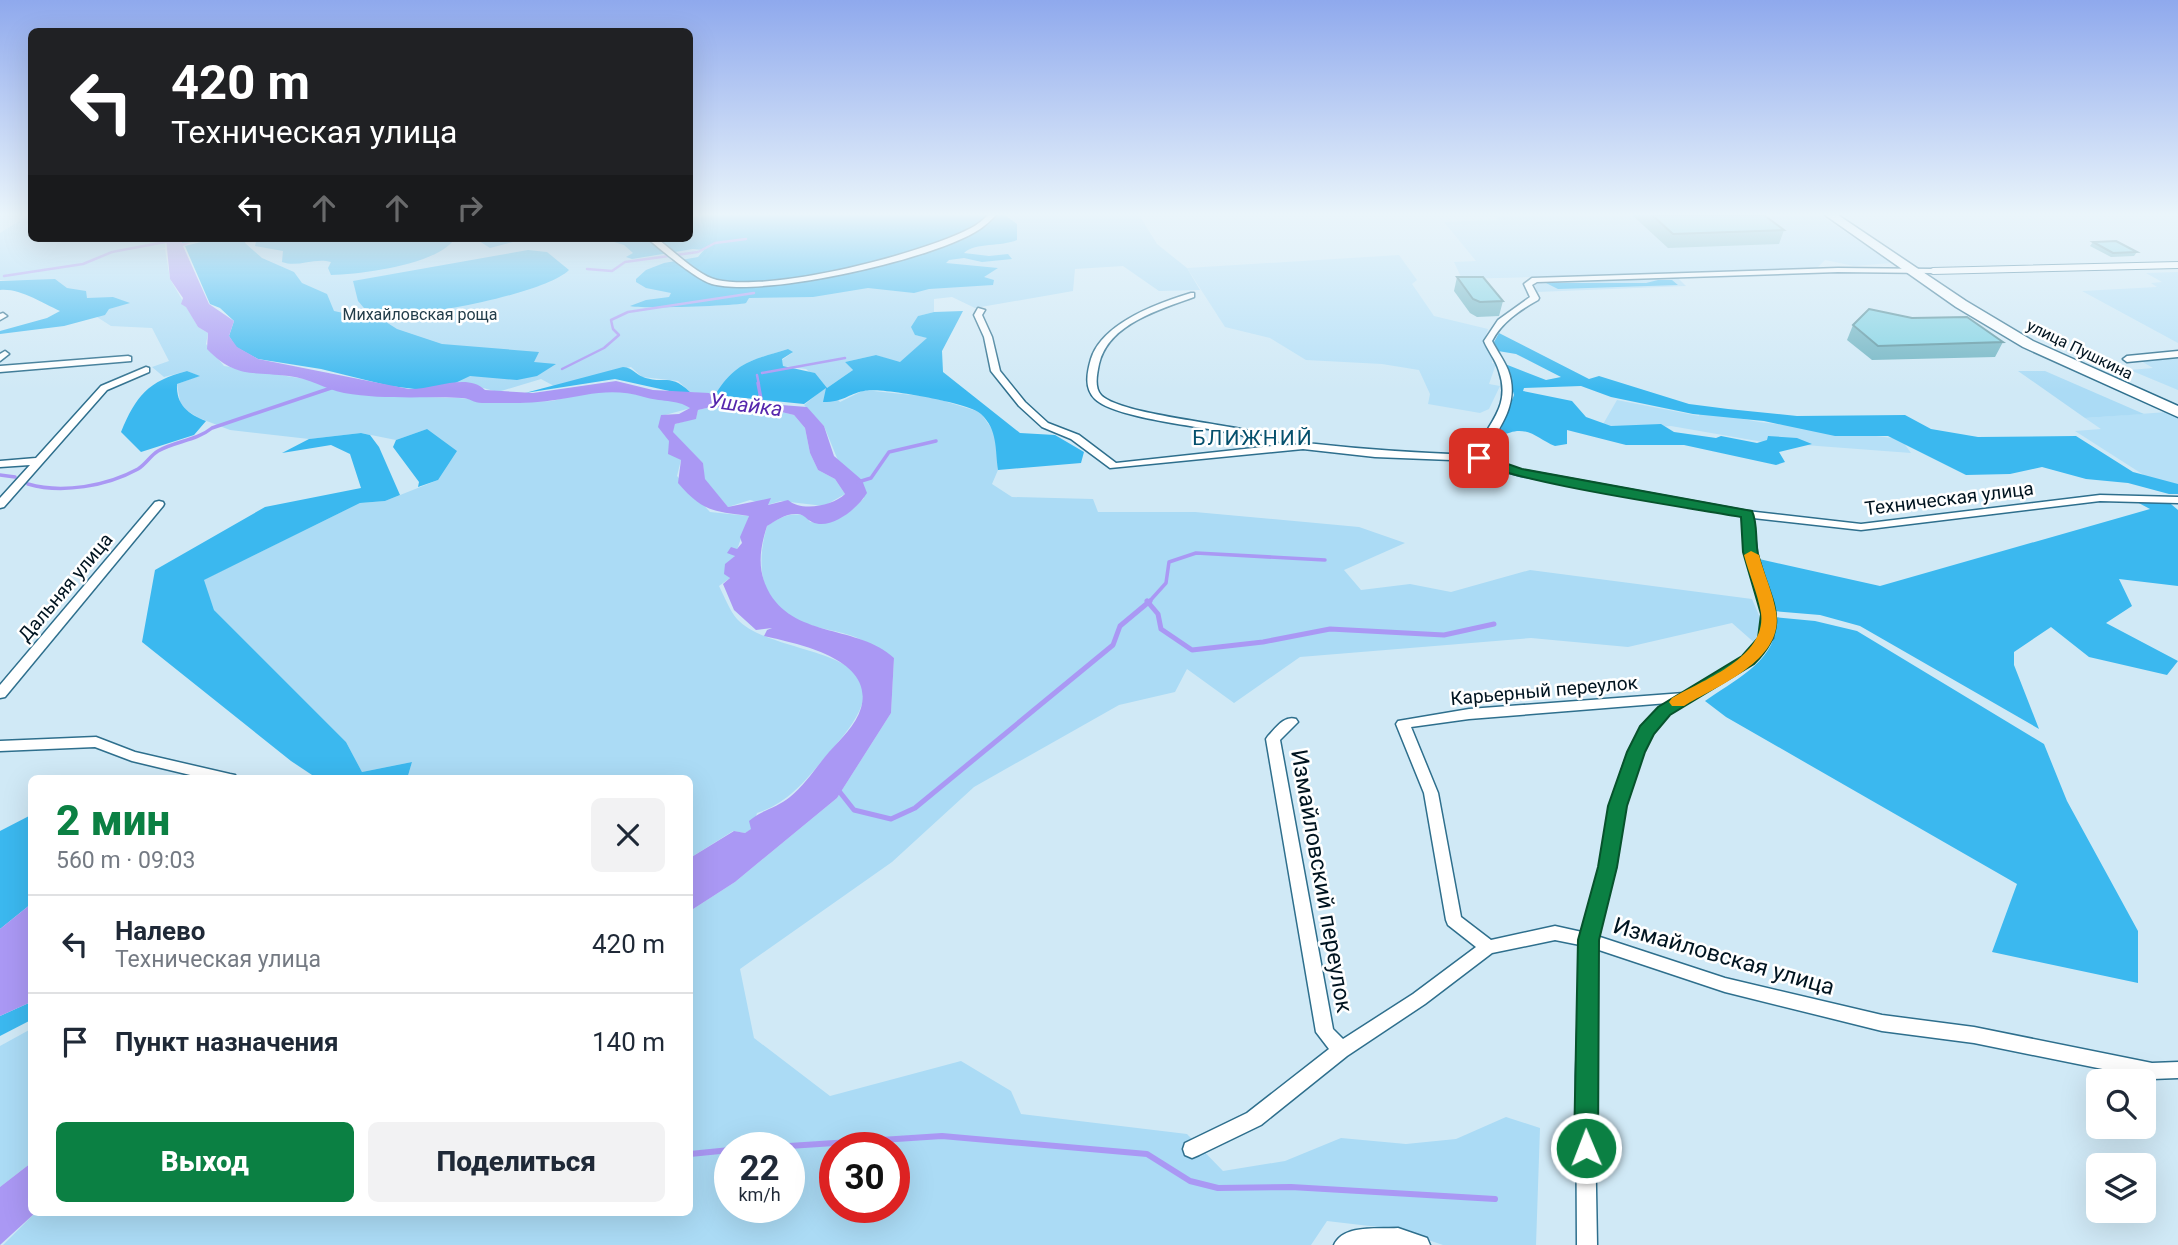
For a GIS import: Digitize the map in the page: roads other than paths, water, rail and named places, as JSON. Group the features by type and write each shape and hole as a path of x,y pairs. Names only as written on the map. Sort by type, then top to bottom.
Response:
{"main road":[{"name":"улица Пушкина","path":"1915,273 2028,344 2178,412"},
{"name":"улица Пушкина","path":"1936,273 2044,342 2178,403"}],"street":[{"path":"700,273 712,282 762,285 821,273"},
{"path":"981,310 978,315 988,337 996,371 1022,404 1045,425 1075,437 1114,466 1303,446 1452,459 1479,458 1480,452 1501,421 1509,394 1505,373 1488,341 1491,333 1518,307 1535,298 1528,284 1535,280 1824,273"},
{"path":"1191,295 1108,338 1095,361 1091,386 1096,395 1108,405 1123,410 1245,433 1282,447"},
{"path":"2127,359 2178,354"},
{"path":"0,369 128,359"},
{"path":"0,505 36,461 104,388 146,370"},
{"name":"Техническая улица","path":"1479,458 1489,464 1521,473 1747,514 1861,527 2100,498 2178,500"},
{"path":"0,464 36,461"},
{"name":"Дальняя улица","path":"0,694 159,504"},
{"path":"1587,1245 1585,1076 1588,940 1608,867 1618,806 1640,740 1656,719 1748,660 1766,638 1769,614 1751,552 1747,514"},
{"name":"Карьерный переулок","path":"1488,947 1454,920 1431,793 1404,724 1469,714 1688,696"},
{"name":"Измайловский переулок","path":"1291,722 1273,739 1325,1032 1341,1050"},
{"path":"0,746 96,742 132,756 213,775"},
{"name":"Измайловская улица","path":"1192,1149 1254,1119 1341,1050 1419,999 1488,947 1555,933 1588,940 1725,985 1882,1023 1974,1035 2152,1071 2178,1070"},
{"path":"1344,1245 1348,1241 1398,1238 1420,1245"}],"water":[{"name":"Ушайка","path":"169,273 195,273 209,304 234,321 229,336 237,347 258,359 409,389 469,382 485,390 533,393 616,381 653,390 709,393 717,400 807,407 824,426 834,456 862,480 867,493 851,511 835,521 819,524 794,514 782,517 767,526 761,553 763,578 770,594 782,608 796,618 863,640 894,658 891,713 837,798 735,882 693,909 693,856 734,831 745,833 751,829 749,821 785,801 795,792 852,726 861,708 862,691 857,677 846,666 814,649 764,636 767,630 772,628 756,630 734,610 723,584 730,578 724,574 725,564 735,556 727,553 731,547 737,549 742,543 740,537 749,516 709,508 687,493 678,483 681,460 668,454 669,441 658,427 661,415 679,414 690,408 674,402 621,393 518,403 479,403 462,398 373,396 344,393 296,377 245,372 217,359 207,349 208,333 198,327 186,307 181,304 183,298 170,279","holes":["711,407 773,410 794,415 805,428 810,453 818,470 835,479 845,494 833,502 809,507 788,500 768,505 771,498 728,507 705,479 703,463 673,432 675,424 696,419 698,410"]},
{"path":"28,906 28,1003 0,1016 0,929"},
{"path":"28,1165 28,1216 32,1216 0,1245 0,1187"}],"waterway":[{"path":"4,276 23,273"},
{"path":"562,369 604,348 619,335 613,329 611,320 628,312 754,293"},
{"path":"762,373 845,358"},
{"name":"Ушайка","path":"757,375 759,385"},
{"name":"Ушайка","path":"758,383 761,399 758,405"},
{"path":"28,484 70,488 113,480 138,469 155,453 199,436 212,428 334,387"},
{"path":"858,482 871,478 889,452 936,441"},
{"path":"0,475 15,477"},
{"path":"1149,602 1166,583 1169,562 1196,553 1325,560"},
{"path":"839,791 854,810 891,819 915,808 1113,645 1120,626 1148,602"},
{"path":"1148,603 1158,614 1161,629 1192,650 1263,642 1330,629 1444,635 1494,624"},
{"path":"805,1145 942,1136 1147,1154 1190,1181 1218,1188 1291,1187 1495,1199"},
{"path":"693,1154 714,1152"}],"district":[{"name":"БЛИЖНИЙ","path":"1253,438"}],"park label":[{"name":"Михайловская роща","path":"420,314"}]}
